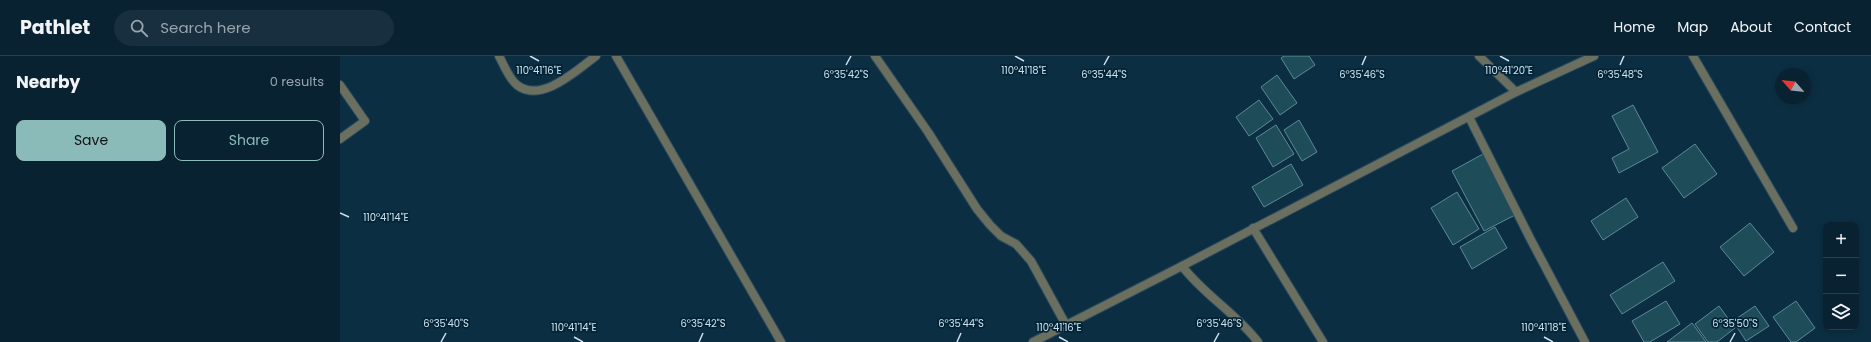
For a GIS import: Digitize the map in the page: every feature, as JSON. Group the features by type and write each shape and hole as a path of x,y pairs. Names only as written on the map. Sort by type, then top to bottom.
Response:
{"street":[{"path":"499,56 516,85 538,92 571,75 596,56"},
{"path":"616,56 781,342"},
{"path":"875,56 928,132 977,209 990,226 1001,236 1021,248 1031,261 1066,325"},
{"path":"1479,56 1516,92"},
{"path":"1033,342 1516,92 1594,56"},
{"path":"1693,56 1793,228"},
{"path":"340,85 365,121 340,139"},
{"path":"1469,117 1531,240 1585,342"},
{"path":"1253,228 1323,342"},
{"path":"1182,266 1194,282 1240,322 1258,342"}],"building":[{"path":"1284,56 1309,56 1315,65 1294,79 1281,58"},
{"path":"1277,75 1297,103 1280,115 1261,87"},
{"path":"1259,100 1273,119 1249,136 1236,117"},
{"path":"1633,105 1658,152 1619,173 1612,158 1629,149 1612,116"},
{"path":"1299,120 1317,152 1302,161 1284,130"},
{"path":"1276,125 1294,154 1273,167 1256,138"},
{"path":"1695,144 1717,174 1684,198 1662,168"},
{"path":"1483,154 1515,215 1484,231 1452,171"},
{"path":"1291,164 1303,185 1264,207 1252,187"},
{"path":"1457,192 1479,229 1453,245 1431,208"},
{"path":"1626,198 1638,217 1603,240 1591,221"},
{"path":"1750,223 1774,252 1744,276 1720,247"},
{"path":"1495,227 1507,248 1472,269 1460,247"},
{"path":"1663,262 1675,281 1622,314 1610,295"},
{"path":"1666,301 1680,324 1650,342 1644,342 1632,321"},
{"path":"1796,301 1815,328 1796,342 1791,342 1773,317"},
{"path":"1719,306 1735,328 1717,342 1708,342 1695,324"},
{"path":"1755,306 1769,326 1746,341 1733,321"},
{"path":"1692,323 1706,342 1667,342"}]}
